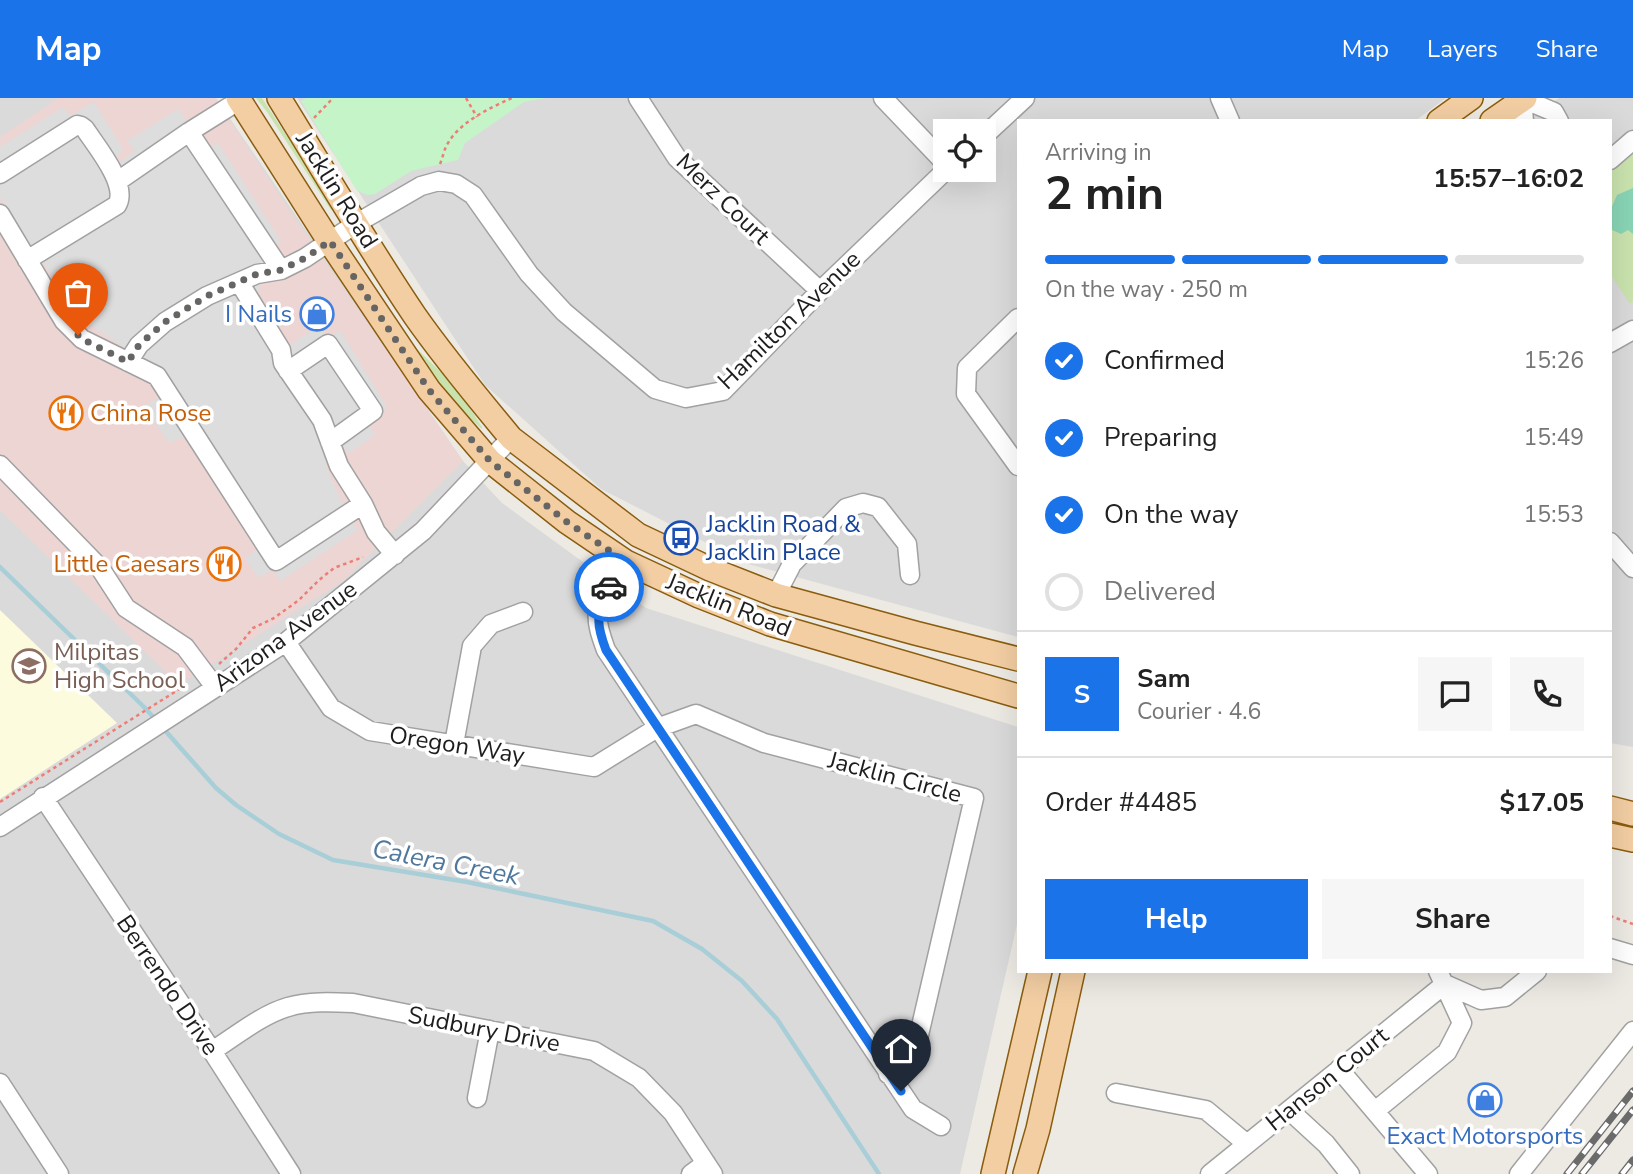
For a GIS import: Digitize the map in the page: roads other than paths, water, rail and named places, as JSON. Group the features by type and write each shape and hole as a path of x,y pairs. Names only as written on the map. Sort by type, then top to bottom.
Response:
{"main road":[{"name":"Jacklin Road","path":"279,98 415,316 449,363 511,438 638,535 710,569 776,595 1017,659"},
{"path":"1443,119 1471,98"},
{"name":"Jacklin Road","path":"239,99 429,390 490,461 567,522 626,562 770,625 1017,696"},
{"path":"1496,119 1524,104"},
{"path":"1612,809 1633,814"},
{"path":"1612,835 1633,840"},
{"path":"993,1174 1040,973"},
{"path":"1025,1174 1038,1129 1073,973"}],"street":[{"name":"Merz Court","path":"638,98 677,158 820,291"},
{"path":"883,98 933,150"},
{"path":"996,125 1026,98"},
{"path":"1220,98 1229,119"},
{"path":"118,180 239,99"},
{"path":"1524,104 1554,112 1558,119"},
{"path":"0,174 77,125 85,129 118,180 120,196 117,205 27,260"},
{"path":"190,132 281,270"},
{"path":"1612,158 1633,141"},
{"name":"Hamilton Avenue","path":"357,223 421,186 439,181 456,184 473,195 529,274 564,312 655,388 686,398 723,391 820,291 934,182"},
{"path":"0,214 64,321 82,339 157,376 276,561 363,504"},
{"path":"128,362 139,345 165,322 207,296 257,274 281,270 305,258 357,223"},
{"path":"239,282 281,350 283,363 322,420 339,466 363,504 376,532 389,548"},
{"path":"1017,319 967,368 966,394 1017,465"},
{"path":"1612,342 1633,330"},
{"path":"288,371 328,344 373,411 330,442"},
{"name":"Arizona Avenue","path":"0,827 194,701 210,680 286,642 389,548 423,531 511,438"},
{"path":"0,465 100,568 126,608 185,647 210,680"},
{"path":"776,595 792,564 846,508 863,503 878,507 907,544 910,575"},
{"path":"1612,544 1633,568"},
{"path":"626,562 610,584 598,612 599,632 606,650 888,1074 913,1109 942,1126"},
{"path":"454,744 472,646 491,624 523,612"},
{"name":"Oregon Way","path":"286,642 331,708 370,731 594,767 657,728"},
{"name":"Jacklin Circle","path":"657,728 696,714 764,743 974,797 915,1052 888,1074"},
{"name":"Berrendo Drive","path":"43,797 291,1174"},
{"path":"1612,949 1633,955"},
{"path":"1441,977 1481,1000 1505,996 1534,973"},
{"path":"1375,1111 1447,1052 1462,1023 1441,977"},
{"name":"Hanson Court","path":"1210,1174 1339,1069 1441,977"},
{"name":"Sudbury Drive","path":"212,1051 266,1017 288,1007 320,1002 353,1003 594,1051 639,1078 673,1113 710,1169"},
{"path":"477,1098 489,1030"},
{"path":"1519,1174 1633,1031"},
{"path":"1339,1069 1428,1174"},
{"path":"0,1083 59,1174"},
{"path":"1116,1093 1206,1110 1247,1144"},
{"path":"1289,1110 1326,1144 1350,1174"},
{"path":"691,1174 710,1169"}],"waterway":[{"name":"Calera Creek","path":"0,567 157,721"},
{"name":"Calera Creek","path":"162,727 216,788 236,805 279,834 333,860 467,882 653,921 702,949 742,981 777,1019 879,1174"}],"railway":[{"path":"1567,1174 1633,1091"},
{"path":"1582,1174 1633,1110"},
{"path":"1622,1174 1633,1160"}],"place":[{"name":"I Nails","path":"317,314"},
{"name":"China Rose","path":"66,413"},
{"name":"Jacklin Road & Jacklin Place","path":"681,538"},
{"name":"Little Caesars","path":"224,564"},
{"name":"Milpitas High School","path":"29,666"},
{"name":"Exact Motorsports","path":"1485,1100"}]}
